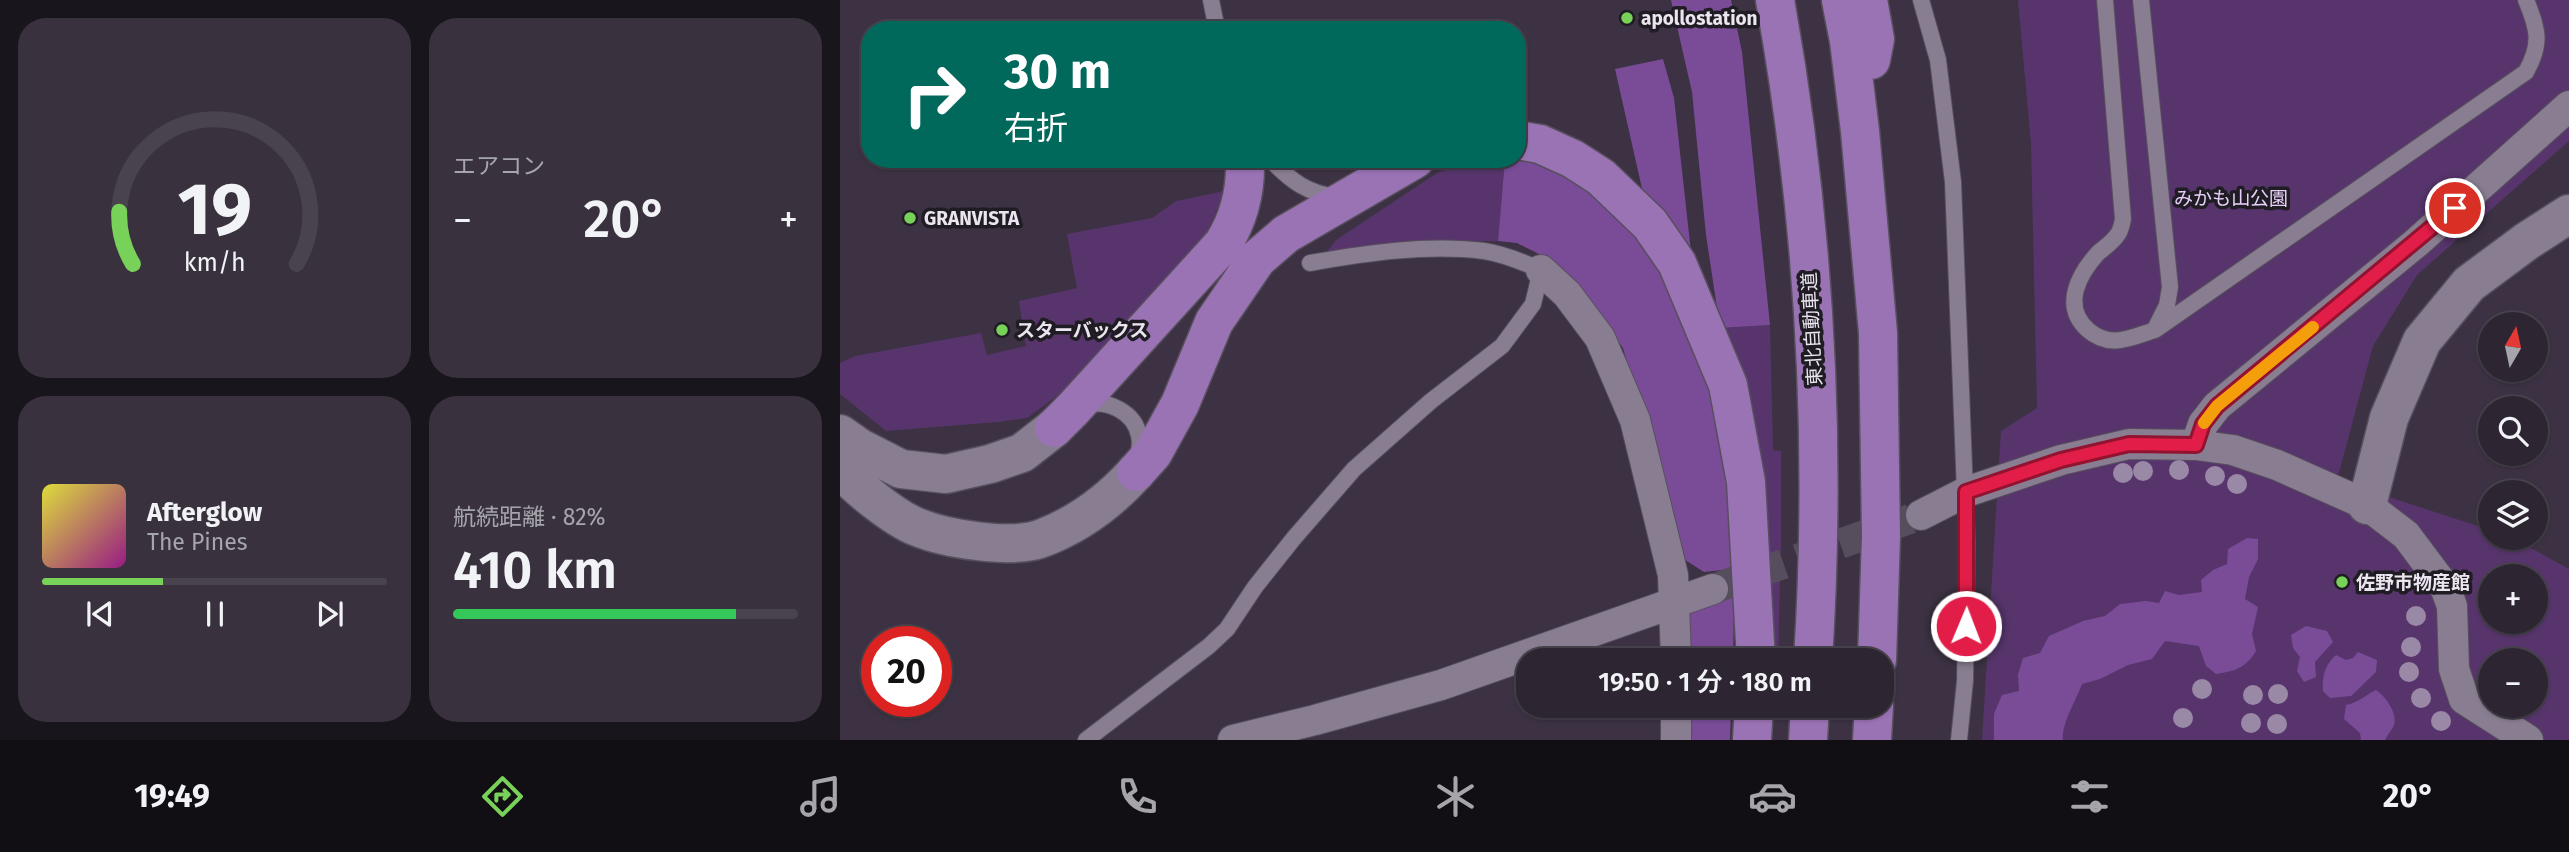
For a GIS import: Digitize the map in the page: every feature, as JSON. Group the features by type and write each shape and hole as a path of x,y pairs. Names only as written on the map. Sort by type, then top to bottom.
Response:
{"highway":[{"name":"東北自動車道","path":"1775,0 1795,133 1814,338 1817,533 1813,648"},
{"path":"1841,0 1860,131 1878,333 1881,536 1877,648"},
{"path":"1860,131 1875,39 1868,0"},
{"path":"1526,142 1540,144 1573,159 1601,177 1650,224 1677,263 1728,385 1746,481 1755,648"},
{"path":"1063,418 1223,244 1235,224 1251,168"},
{"path":"1136,472 1153,453 1180,404 1214,322 1257,259 1286,234 1399,168"},
{"path":"1752,740 1753,718"},
{"path":"1808,740 1809,718"},
{"path":"1872,740 1873,718"}],"main road":[{"path":"2367,505 2389,418 2422,341 2469,284 2569,214"},
{"path":"840,434 860,448 901,469 946,474 1022,453 1063,418"},
{"path":"840,468 874,499 916,526 954,538 999,543 1037,540 1082,520 1117,494 1136,472"}],"street":[{"path":"2196,445 2203,424 2217,406 2416,243 2569,106"},
{"path":"1541,270 1567,294 1600,338 1634,420 1673,575 1676,648"},
{"path":"1921,515 1966,492 2061,460 2129,444 2196,445 2233,450 2277,464 2367,505 2406,535 2445,587 2452,606 2455,670 2464,699 2528,740"},
{"path":"1233,740 1441,685 1713,589"},
{"path":"1676,718 1676,740"}],"lane":[{"path":"1211,0 1215,21"},
{"path":"1921,0 1938,60 1953,182 1966,492 1965,681 1959,740"},
{"path":"2105,0 2123,219 2120,233 2081,274 2074,293 2075,309 2084,326 2099,339 2126,340 2155,330 2526,72 2535,56 2538,38 2526,0"},
{"path":"2141,0 2170,287 2167,305 2155,330"},
{"path":"1267,168 1321,195 1348,197"},
{"path":"1086,740 1209,646 1227,629 1286,547 1354,469 1431,401 1502,346 1533,304 1541,270 1515,258 1486,251 1441,248 1310,263"},
{"path":"1063,418 1097,402 1111,404 1125,413 1135,423 1140,436 1136,472"}],"green space":[{"name":"みかも山公園","path":"2018,0 2569,0 2569,141 2417,275 2373,346 2337,480 2478,526 2478,550 2535,550 2569,569 2569,740 1982,740 2001,431 2037,408 2031,145"},
{"path":"1451,168 1504,168 1498,241 1406,242 1325,254 1336,240 1437,173"},
{"path":"1225,191 1205,237 1068,388 1027,418 886,431 840,394 840,363 855,356 981,333 987,355 1026,346 1019,301 1077,288 1067,234 1152,218 1176,201"},
{"path":"1770,325 1773,450 1781,451 1778,648 1765,648 1720,328"}],"shaded area":[{"path":"1671,0 1731,0 1742,52 1770,325 1720,328 1706,235 1692,92"},
{"path":"1663,59 1674,98 1692,261 1643,193 1615,69"},
{"path":"1526,160 1544,161 1608,193 1653,247 1701,358 1725,450 1735,550 1733,648 1682,648 1684,609 1721,592 1722,570 1704,572 1682,558 1676,548 1623,348 1592,306 1549,259 1517,243 1498,241 1504,168 1526,168"},
{"path":"2247,538 2258,539 2258,559 2249,577 2245,599 2258,607 2252,634 2256,651 2244,665 2216,674 2206,666 2199,646 2165,641 2152,659 2128,665 2100,679 2082,684 2067,720 2063,740 1994,740 1994,714 2002,695 2019,691 2018,675 2023,658 2040,653 2049,636 2083,621 2105,616 2120,604 2146,601 2159,603 2165,591 2179,595 2202,592 2201,580 2213,570 2227,564 2228,549"},
{"path":"2306,626 2327,631 2333,642 2315,662 2316,677 2304,682 2297,671 2300,657 2293,648 2291,635"},
{"path":"2358,652 2377,660 2376,672 2351,696 2330,698 2323,691 2325,671 2329,663 2336,655 2346,660 2353,658"},
{"path":"2376,690 2390,705 2394,725 2385,740 2361,740 2360,733 2344,719 2346,705"},
{"path":"1681,718 1731,718 1730,740 1680,740"}],"tunnel":[{"path":"1713,589 1921,515"}],"slow traffic":[{"path":"2204,423 2217,406 2313,327"}],"place":[{"name":"apollostation","path":"1627,18"},
{"name":"GRANVISTA","path":"910,218"},
{"name":"スターバックス","path":"1002,330"},
{"name":"佐野市物産館","path":"2342,582"}],"route":[{"path":"1966,626 1966,492 2061,460 2129,444 2196,445 2203,424 2217,406 2455,208"}]}
